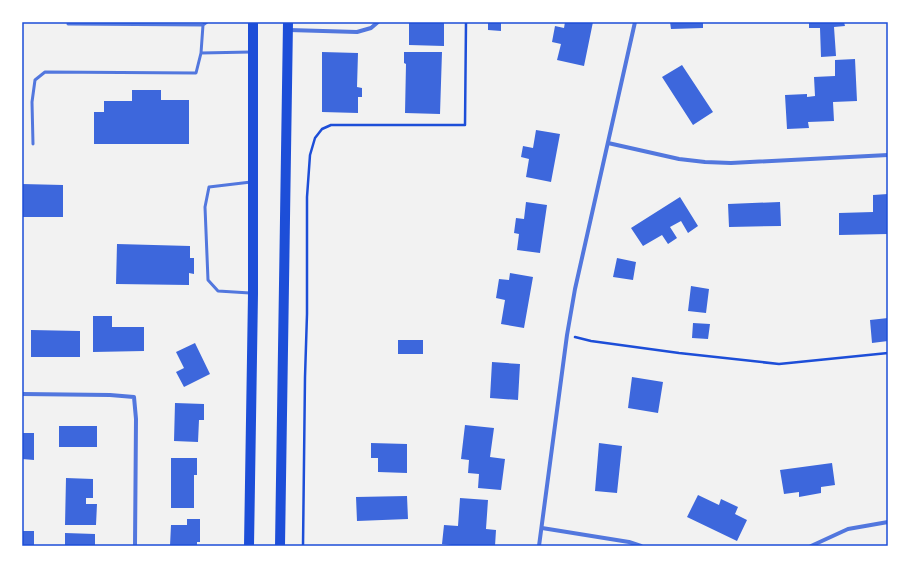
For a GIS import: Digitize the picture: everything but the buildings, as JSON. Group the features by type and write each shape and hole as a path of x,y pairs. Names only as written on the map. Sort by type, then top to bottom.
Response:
{"main road":[{"path":"249,546 253,294 253,22"},
{"path":"280,546 288,26"}],"street":[{"path":"288,26 357,32 371,28 378,22"},
{"path":"539,546 567,335 575,289 635,22"},
{"path":"608,143 679,159 705,162 731,163 888,155"},
{"path":"22,394 110,395 134,397 136,419 135,546"},
{"path":"811,546 848,529 888,522"},
{"path":"542,528 629,542 641,546"}],"lane":[{"path":"68,24 203,25 207,22"},
{"path":"33,144 32,102 35,80 45,72 196,73 201,54 203,25"},
{"path":"201,54 253,52"},
{"path":"253,182 209,187 205,208 208,280 218,291 253,294"}],"path":[{"path":"303,546 304,377 307,314 307,197 310,155 315,138 322,129 331,125 465,125 466,22"},
{"path":"567,335 591,341 779,364 888,353"}]}
